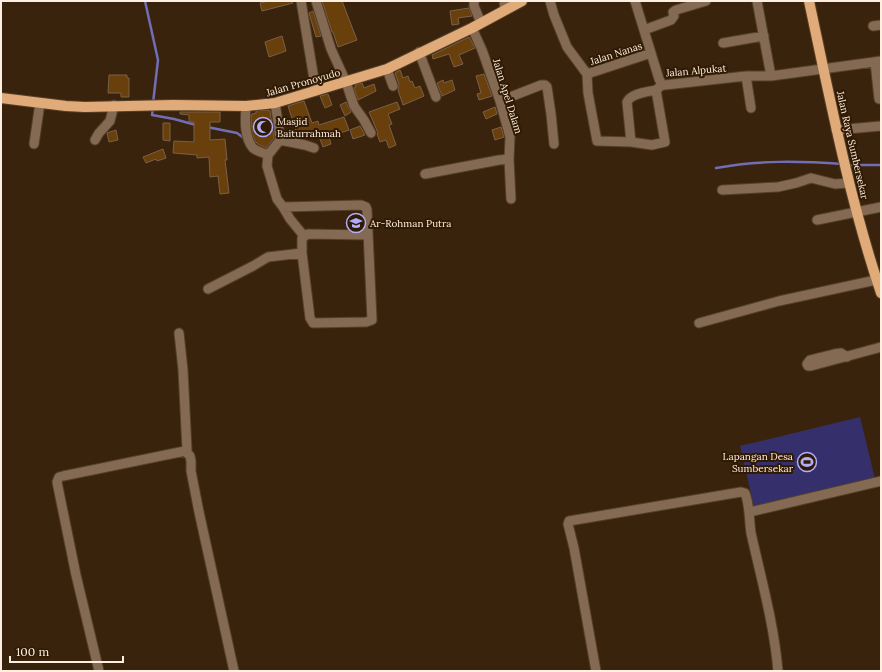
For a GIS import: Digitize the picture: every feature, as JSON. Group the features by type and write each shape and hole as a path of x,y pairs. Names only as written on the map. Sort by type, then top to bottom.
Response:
{"main road":[{"name":"Jalan Pronoyudo","path":"1,98 79,107 143,105 246,106 275,103 387,69 419,52 476,26 504,6 522,1"},
{"name":"Jalan Raya Sumbersekar","path":"809,1 836,130 849,183 881,293"}],"street":[{"path":"301,1 316,91"},
{"path":"316,1 331,49 346,82 354,106 371,133"},
{"name":"Jalan Apel Dalam","path":"474,1 476,26 482,50 500,101 510,137 509,159 511,199"},
{"path":"550,1 567,47 587,74 588,93 597,141 631,142 652,145 665,142 659,87 628,98 627,102 631,142"},
{"name":"Jalan Alpukat","path":"635,1 659,80 659,87 746,76 771,76 878,61"},
{"path":"644,30 671,20 674,16 673,12 676,10 706,1"},
{"path":"757,1 771,76"},
{"path":"723,43 764,36"},
{"path":"419,52 436,97"},
{"name":"Jalan Nanas","path":"587,74 651,53"},
{"path":"878,61 880,95"},
{"path":"387,69 393,86"},
{"path":"746,76 751,108"},
{"path":"500,101 541,85 545,85 547,87 554,144"},
{"path":"34,144 40,103"},
{"path":"275,103 280,140 268,155 267,171 277,199 290,219 304,236"},
{"path":"95,140 110,121 114,106"},
{"path":"246,106 246,132 251,145 254,150 268,155"},
{"path":"836,130 881,126"},
{"path":"280,140 314,148"},
{"path":"425,174 509,159"},
{"path":"722,190 778,187 811,178 835,184 849,183"},
{"path":"283,207 363,206 367,210 373,318 370,322 316,323 311,321 301,241 304,236 308,234 368,235"},
{"path":"818,220 881,207"},
{"path":"208,289 268,257 302,253"},
{"path":"699,323 780,301 876,280"},
{"path":"179,333 187,448 185,451"},
{"path":"847,357 881,347"},
{"path":"99,671 69,547 58,492 58,479 63,476 185,451"},
{"path":"185,451 190,456 191,460 191,471 199,512 234,671"},
{"path":"750,512 881,481"},
{"path":"596,671 574,548 568,524 569,521 741,492 746,493 750,512 751,531 767,604 777,656 778,671"}],"shaded area":[{"name":"Lapangan Desa Sumbersekar","path":"860,417 875,479 754,506 740,446"}],"building":[{"path":"269,1 292,1 293,3 262,11 260,3"},
{"path":"322,1 342,1 357,40 338,47"},
{"path":"469,8 472,16 458,18 459,24 452,25 450,11"},
{"path":"313,11 321,36 316,37 309,13"},
{"path":"282,36 286,51 269,57 265,42"},
{"path":"469,37 475,48 459,55 463,64 454,67 449,54 433,59 432,55"},
{"path":"400,70 403,78 408,76 410,82 412,81 415,88 420,86 424,96 403,105 398,90 399,84 395,73"},
{"path":"484,74 492,96 479,100 477,94 481,93 476,76"},
{"path":"109,75 127,75 127,78 129,78 129,97 121,97 121,93 108,93"},
{"path":"443,80 444,83 452,80 455,90 442,96 437,83"},
{"path":"362,83 364,88 374,84 376,91 358,100 354,88 356,87 355,85"},
{"path":"328,94 332,105 325,108 320,96"},
{"path":"304,101 312,123 318,121 319,125 344,117 349,130 329,137 331,144 323,147 317,131 298,137 288,106"},
{"path":"346,102 351,112 345,116 340,105"},
{"path":"397,102 400,109 388,114 392,124 389,125 396,145 389,148 386,140 380,142 378,133 369,112"},
{"path":"495,107 497,114 486,119 483,112"},
{"name":"Masjid Baiturrahmah","path":"256,111 270,111 274,138 266,148 255,141 252,133 251,117 252,114 256,113"},
{"path":"180,112 220,112 220,122 210,122 210,140 225,139 227,160 225,160 229,193 220,194 218,176 210,177 209,157 197,158 197,155 173,153 174,141 194,142 194,122 189,122 189,115 180,114"},
{"path":"163,123 170,123 170,141 163,140"},
{"path":"360,126 365,135 353,139 350,130"},
{"path":"501,127 504,137 495,140 492,130"},
{"path":"116,130 118,140 109,142 107,133"},
{"path":"163,149 166,158 157,161 156,159 146,163 143,157"}],"waterway":[{"path":"145,1 158,60 153,103"},
{"path":"153,108 152,115 196,125"},
{"path":"207,127 237,133 245,139"},
{"path":"716,168 732,165 779,162 843,164"},
{"path":"848,165 881,165"}],"place":[{"name":"Masjid Baiturrahmah","path":"263,127"},
{"name":"Ar-Rohman Putra","path":"356,223"},
{"name":"Lapangan Desa Sumbersekar","path":"807,462"}]}
